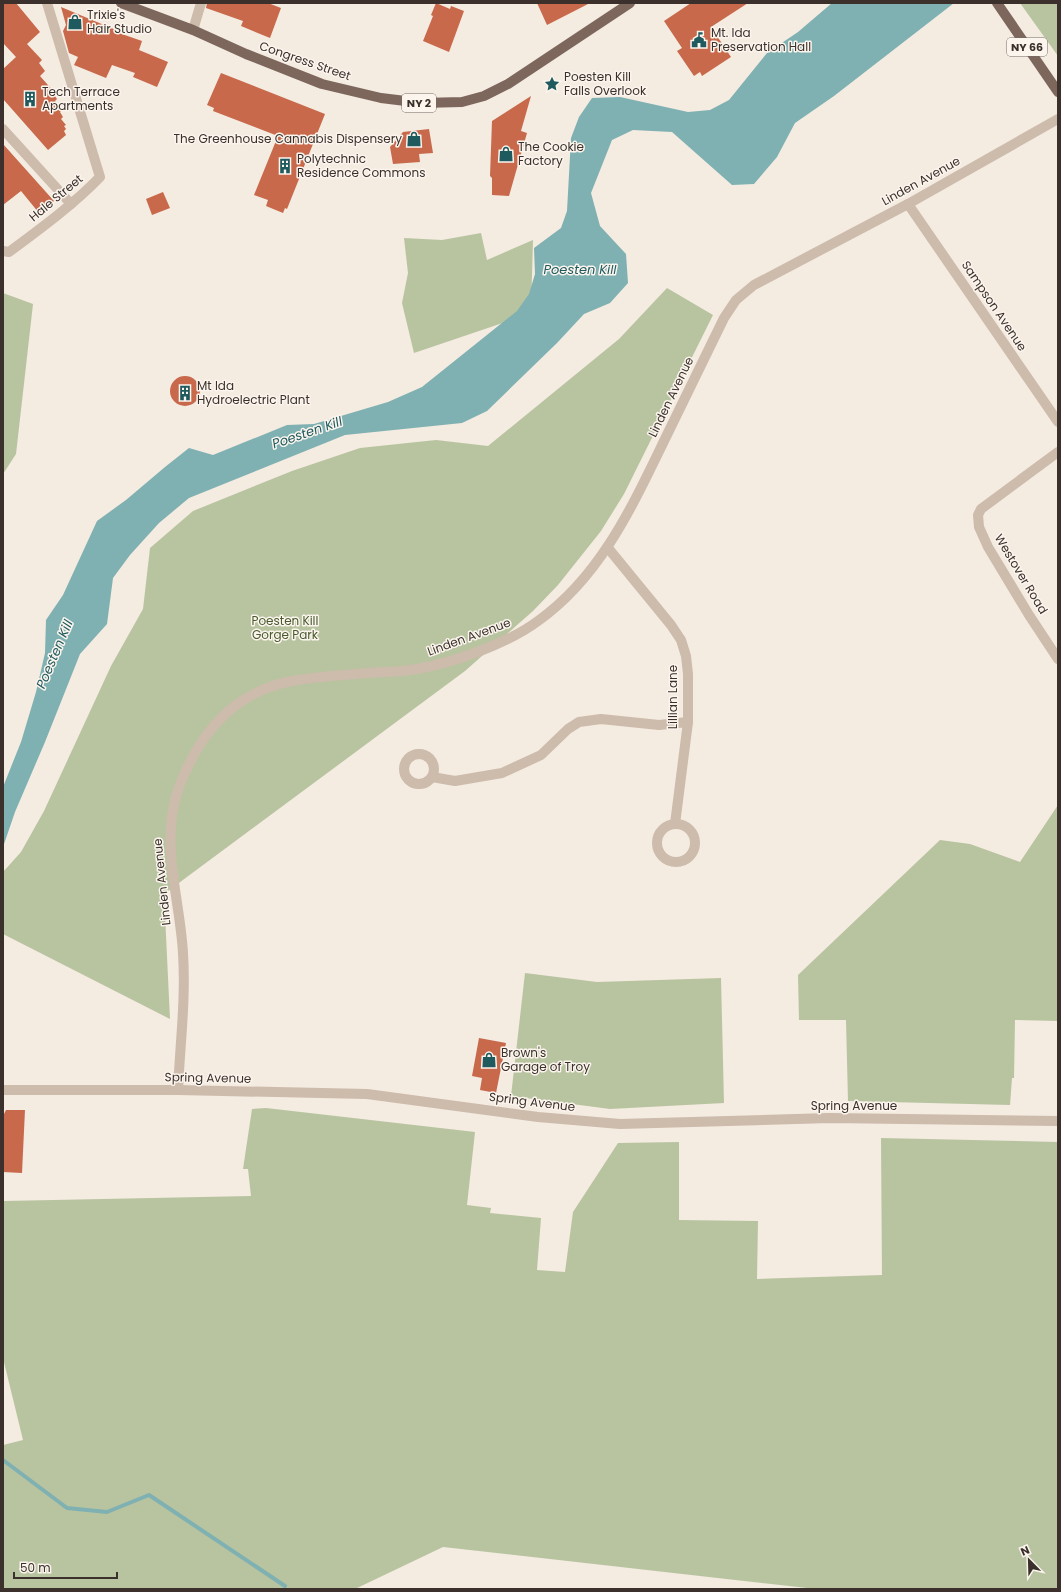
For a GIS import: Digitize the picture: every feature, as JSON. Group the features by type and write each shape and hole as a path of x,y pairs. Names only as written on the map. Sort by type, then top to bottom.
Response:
{"main road":[{"name":"Congress Street","path":"121,3 193,30 246,54 322,84 381,98 422,104 462,102 484,96 508,84 630,3"},
{"name":"NY 66","path":"997,3 1058,92"}],"street":[{"name":"Hale Street","path":"3,251 9,252 71,204 100,177 47,3"},
{"path":"193,30 201,3"},
{"name":"Linden Avenue","path":"178,1090 184,980 183,958 169,836 171,813 179,787 199,744 216,722 232,707 255,692 275,685 297,680 416,670 458,658 513,638 540,620 572,592 608,548 634,502 724,318 736,300 754,284 908,204 1058,119"},
{"path":"3,129 71,204"},
{"name":"Sampson Avenue","path":"908,204 1058,422"},
{"name":"Westover Road","path":"1058,452 981,510 978,515 979,527 988,547 1029,615 1058,659"},
{"name":"Lillian Lane","path":"608,548 671,625 681,640 686,656 688,674 688,722 674,824"},
{"path":"432,777 455,781 502,773 541,755 568,729 579,722 601,719 659,725 688,722"},
{"name":"Spring Avenue","path":"3,1090 178,1090 367,1094 538,1117 620,1124 830,1118 1058,1121"}],"green space":[{"path":"1020,3 1058,3 1058,56"},
{"path":"481,233 487,260 533,240 531,311 517,318 414,353 402,303 408,273 404,238 442,240"},
{"name":"Poesten Kill Gorge Park","path":"667,288 713,315 624,494 601,531 558,585 533,611 465,671 164,894 170,1019 3,934 3,872 21,852 44,811 111,666 143,609 150,548 193,511 292,471 360,448 436,440 488,446 619,339"},
{"path":"3,293 33,304 16,454 3,474"},
{"path":"1058,805 1058,1021 1015,1020 1014,1078 1012,1078 1010,1105 848,1101 846,1020 799,1020 798,975 940,840 970,844 1020,862"},
{"path":"525,973 597,982 721,978 724,1103 610,1109 511,1096"},
{"path":"266,1108 475,1132 467,1205 491,1208 490,1213 541,1218 537,1270 565,1272 573,1212 618,1143 679,1142 679,1220 758,1221 757,1279 882,1275 881,1138 1058,1142 1058,1589 816,1589 443,1547 355,1589 3,1589 3,1445 23,1440 3,1358 4,1201 251,1196 248,1169 243,1169 252,1109"}],"water":[{"name":"Poesten Kill","path":"832,3 954,3 834,96 795,123 777,157 754,184 732,185 672,132 633,130 612,140 591,193 600,226 626,254 628,283 610,303 584,314 557,343 487,411 462,423 345,435 189,498 159,523 130,555 113,578 107,624 80,654 15,812 3,847 3,787 21,742 36,692 45,653 46,620 63,595 97,521 126,500 189,448 213,455 287,425 314,424 388,402 422,387 517,311 529,294 535,274 534,248 561,228 567,211 571,138 579,117 592,98 620,97 688,112 710,110 729,100 767,53 798,32"}],"building":[{"name":"Tech Terrace Apartments","path":"3,3 16,3 40,32 27,44 42,60 39,63 45,71 40,76 55,93 54,95 57,99 55,101 59,106 57,107 61,111 60,112 63,117 61,119 66,125 64,126 66,129 64,131 66,135 48,150 3,99 3,69 16,57 3,43"},
{"path":"207,3 268,3 281,8 270,38 241,26 243,21 206,8"},
{"path":"436,3 450,9 451,6 464,11 449,52 423,41 433,16 431,15"},
{"path":"537,3 590,3 547,25"},
{"name":"Mt. Ida Preservation Hall","path":"691,3 748,3 711,27 731,57 702,76 700,72 694,76 677,51 682,48 664,21"},
{"path":"61,7 116,30 116,32 142,41 139,50 168,62 157,87 133,77 135,73 112,65 106,78 74,65 78,57 69,53 63,31 66,25"},
{"name":"Polytechnic Residence Commons","path":"221,73 325,114 287,209 285,208 283,213 266,206 268,200 254,195 278,136 213,111 214,108 207,105"},
{"name":"The Cookie Factory","path":"531,96 521,131 527,133 509,196 492,195 492,178 490,176 492,121"},
{"name":"The Greenhouse Cannabis Dispensery","path":"429,129 433,153 419,154 420,162 393,164 390,147 403,132"},
{"path":"3,144 54,201 39,213 21,191 3,205"},
{"path":"163,192 170,208 152,215 146,199"},
{"name":"Mt Ida Hydroelectric Plant","path":"185,376 196,380 200,391 196,402 185,406 174,402 170,391 174,380"},
{"name":"Brown's Garage of Troy","path":"479,1038 506,1043 496,1093 480,1090 482,1078 472,1076"},
{"path":"6,1110 25,1110 22,1173 3,1172 3,1116"}],"waterway":[{"path":"3,1460 67,1508 107,1512 149,1495 285,1586"}],"place":[{"name":"Trixie's Hair Studio","path":"75,22"},
{"name":"Mt. Ida Preservation Hall","path":"699,40"},
{"name":"Poesten Kill Falls Overlook","path":"552,84"},
{"name":"Tech Terrace Apartments","path":"30,99"},
{"name":"The Greenhouse Cannabis Dispensery","path":"414,139"},
{"name":"The Cookie Factory","path":"506,154"},
{"name":"Polytechnic Residence Commons","path":"285,166"},
{"name":"Mt Ida Hydroelectric Plant","path":"185,393"},
{"name":"Brown's Garage of Troy","path":"489,1060"}]}
